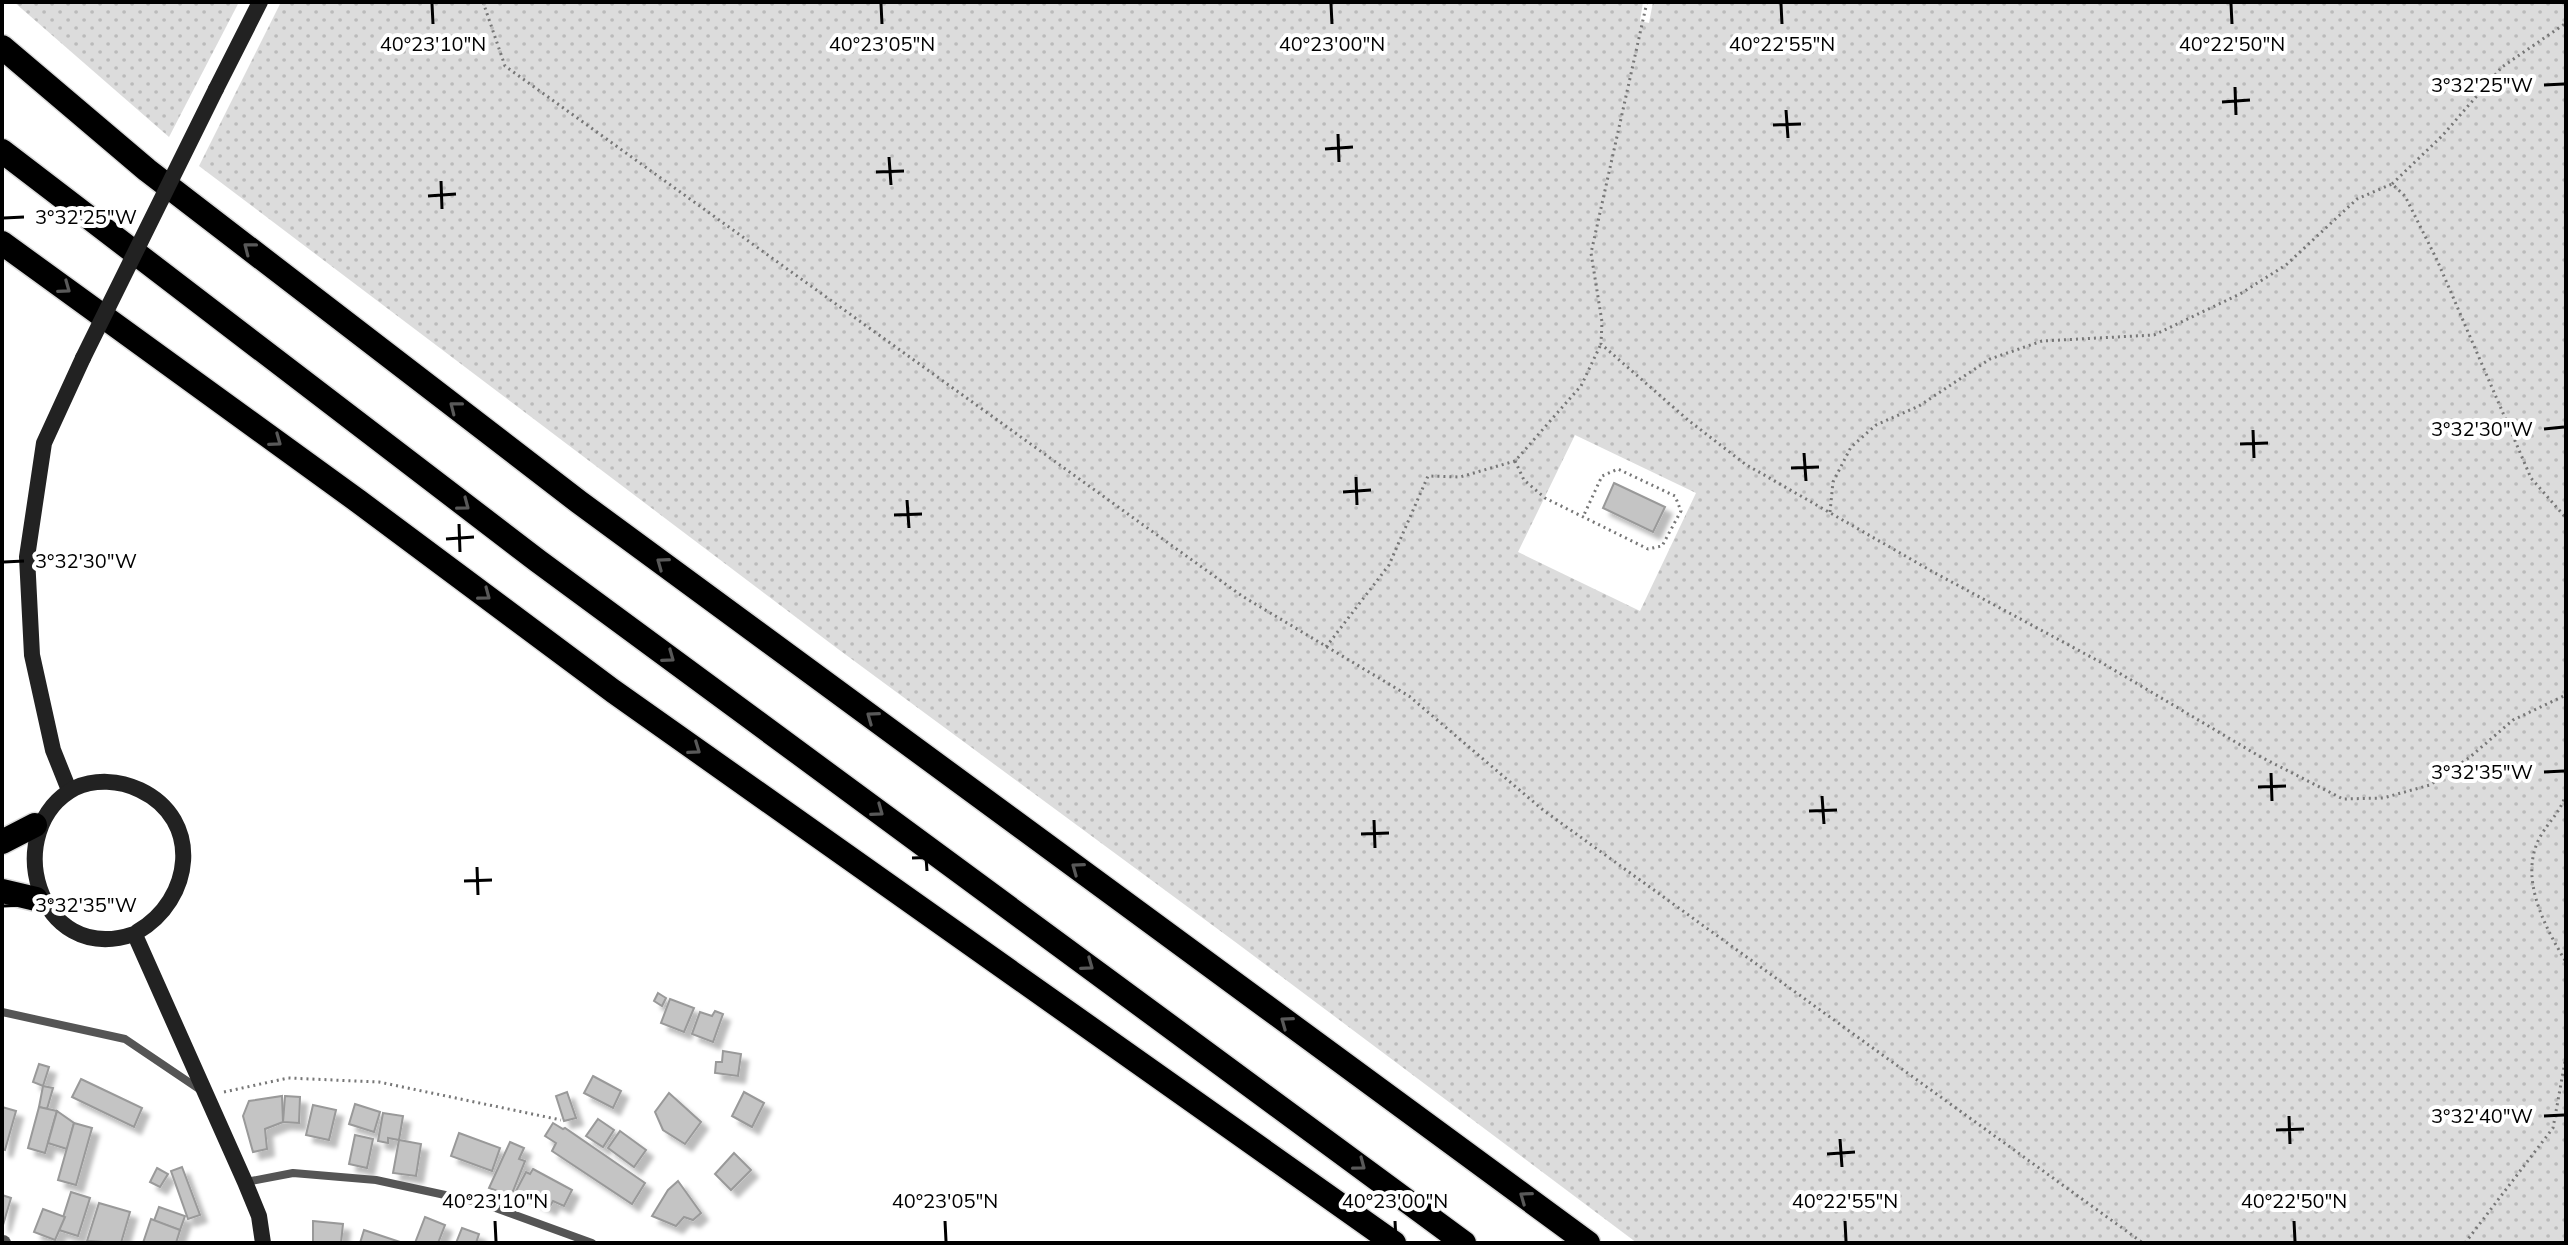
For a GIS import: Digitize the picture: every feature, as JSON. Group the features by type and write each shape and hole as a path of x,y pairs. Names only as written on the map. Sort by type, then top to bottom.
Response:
{"highway":[{"path":"2,47 147,170 579,502 1588,1243"},
{"path":"2,151 538,561 1464,1243"},
{"path":"2,243 358,501 613,691 1394,1243"},
{"path":"2,842 35,825"},
{"path":"2,891 36,899"}],"main road":[{"path":"69,790 53,750 32,655 27,557 44,443 260,2"},
{"path":"137,932 163,914 179,887 184,855 175,825 156,800 129,785 97,781 69,790 54,800 35,825 26,855 27,871 36,899 55,921 80,935 109,939 134,934 245,1182 259,1216 263,1243"}],"lane":[{"path":"2,1012 125,1039 208,1096"},
{"path":"245,1182 293,1173 376,1180 482,1203 592,1243"}],"path":[{"path":"483,2 505,66 1242,596 1409,696 1543,810 2143,1243"},
{"path":"1326,647 1389,565 1428,476 1460,477 1515,461 1581,386 1601,344 1602,322 1591,253 1647,2"},
{"path":"1830,513 1833,482 1851,447 1876,425 1919,406 1990,359 2042,341 2154,335 2240,294 2286,265 2357,199 2392,184 2442,136 2502,67 2566,23"},
{"path":"2392,184 2405,196 2437,260 2531,478 2566,518"},
{"path":"1601,344 1688,420 1745,464 2104,664 2259,756 2343,799 2383,798 2430,785 2470,757 2513,720 2566,695"},
{"path":"1515,461 1524,480 1545,498 1583,517 1648,549 1662,546 1681,511 1675,496 1618,469 1602,476 1583,517"},
{"path":"2566,794 2560,811 2541,836 2534,854 2534,896 2549,934 2566,962"},
{"path":"2465,1243 2553,1128 2566,1056"},
{"path":"208,1096 288,1078 379,1082 561,1120"}],"shaded area":[{"path":"14,2 239,2 169,137"},
{"path":"281,2 1643,2 1640,21 1649,23 1653,2 2566,2 2566,1243 1637,1243 838,649 199,166","holes":["1575,435 1696,493 1640,611 1518,552"]}],"building":[{"path":"1614,483 1665,507 1653,532 1603,508"},
{"path":"658,993 666,998 662,1006 654,1001"},
{"path":"670,999 694,1008 684,1032 661,1023"},
{"path":"715,1011 723,1014 713,1042 692,1034 700,1012 712,1016"},
{"path":"723,1051 741,1054 738,1076 715,1073 716,1062 722,1062"},
{"path":"39,1064 49,1067 43,1086 33,1082"},
{"path":"593,1076 621,1091 613,1108 584,1093"},
{"path":"81,1079 142,1108 134,1127 72,1097"},
{"path":"43,1086 53,1088 47,1109 39,1107"},
{"path":"567,1092 576,1118 564,1121 556,1096"},
{"path":"744,1092 764,1103 752,1127 732,1116"},
{"path":"669,1093 701,1122 685,1144 663,1130 655,1112"},
{"path":"282,1096 283,1122 265,1129 267,1149 253,1152 243,1116 249,1101"},
{"path":"285,1096 300,1097 299,1123 283,1122"},
{"path":"355,1104 380,1112 374,1132 349,1124"},
{"path":"313,1105 336,1110 329,1140 306,1135"},
{"path":"2,1107 16,1111 5,1150 2,1149"},
{"path":"39,1107 57,1111 45,1153 28,1148"},
{"path":"57,1111 74,1123 67,1149 48,1143"},
{"path":"383,1113 403,1116 399,1140 388,1138 388,1143 378,1141"},
{"path":"598,1119 614,1130 603,1147 586,1136"},
{"path":"74,1123 92,1128 76,1185 58,1180"},
{"path":"553,1123 645,1183 632,1204 552,1151 556,1143 545,1136"},
{"path":"620,1131 646,1150 634,1167 608,1148"},
{"path":"459,1133 500,1148 492,1171 451,1156"},
{"path":"355,1135 373,1139 367,1168 349,1164"},
{"path":"399,1140 421,1144 416,1176 393,1173"},
{"path":"510,1142 524,1148 519,1159 525,1161 511,1196 489,1188"},
{"path":"734,1153 751,1170 731,1190 715,1174"},
{"path":"182,1167 200,1215 188,1219 171,1171"},
{"path":"157,1168 168,1174 160,1187 150,1182"},
{"path":"533,1169 572,1190 564,1206 553,1201 549,1208 516,1191 526,1172 530,1174"},
{"path":"678,1181 701,1213 693,1220 684,1217 676,1226 652,1216 668,1190"},
{"path":"71,1192 90,1198 78,1236 59,1230"},
{"path":"2,1195 11,1198 3,1225 2,1225"},
{"path":"99,1203 130,1212 121,1243 87,1241"},
{"path":"159,1207 185,1216 180,1230 154,1221"},
{"path":"43,1209 65,1217 55,1240 34,1232"},
{"path":"425,1217 445,1225 438,1243 415,1243"},
{"path":"151,1219 180,1230 176,1243 143,1243"},
{"path":"313,1221 343,1224 341,1243 313,1242"},
{"path":"462,1228 479,1234 476,1243 456,1243"},
{"path":"364,1230 400,1242 360,1243"}]}
